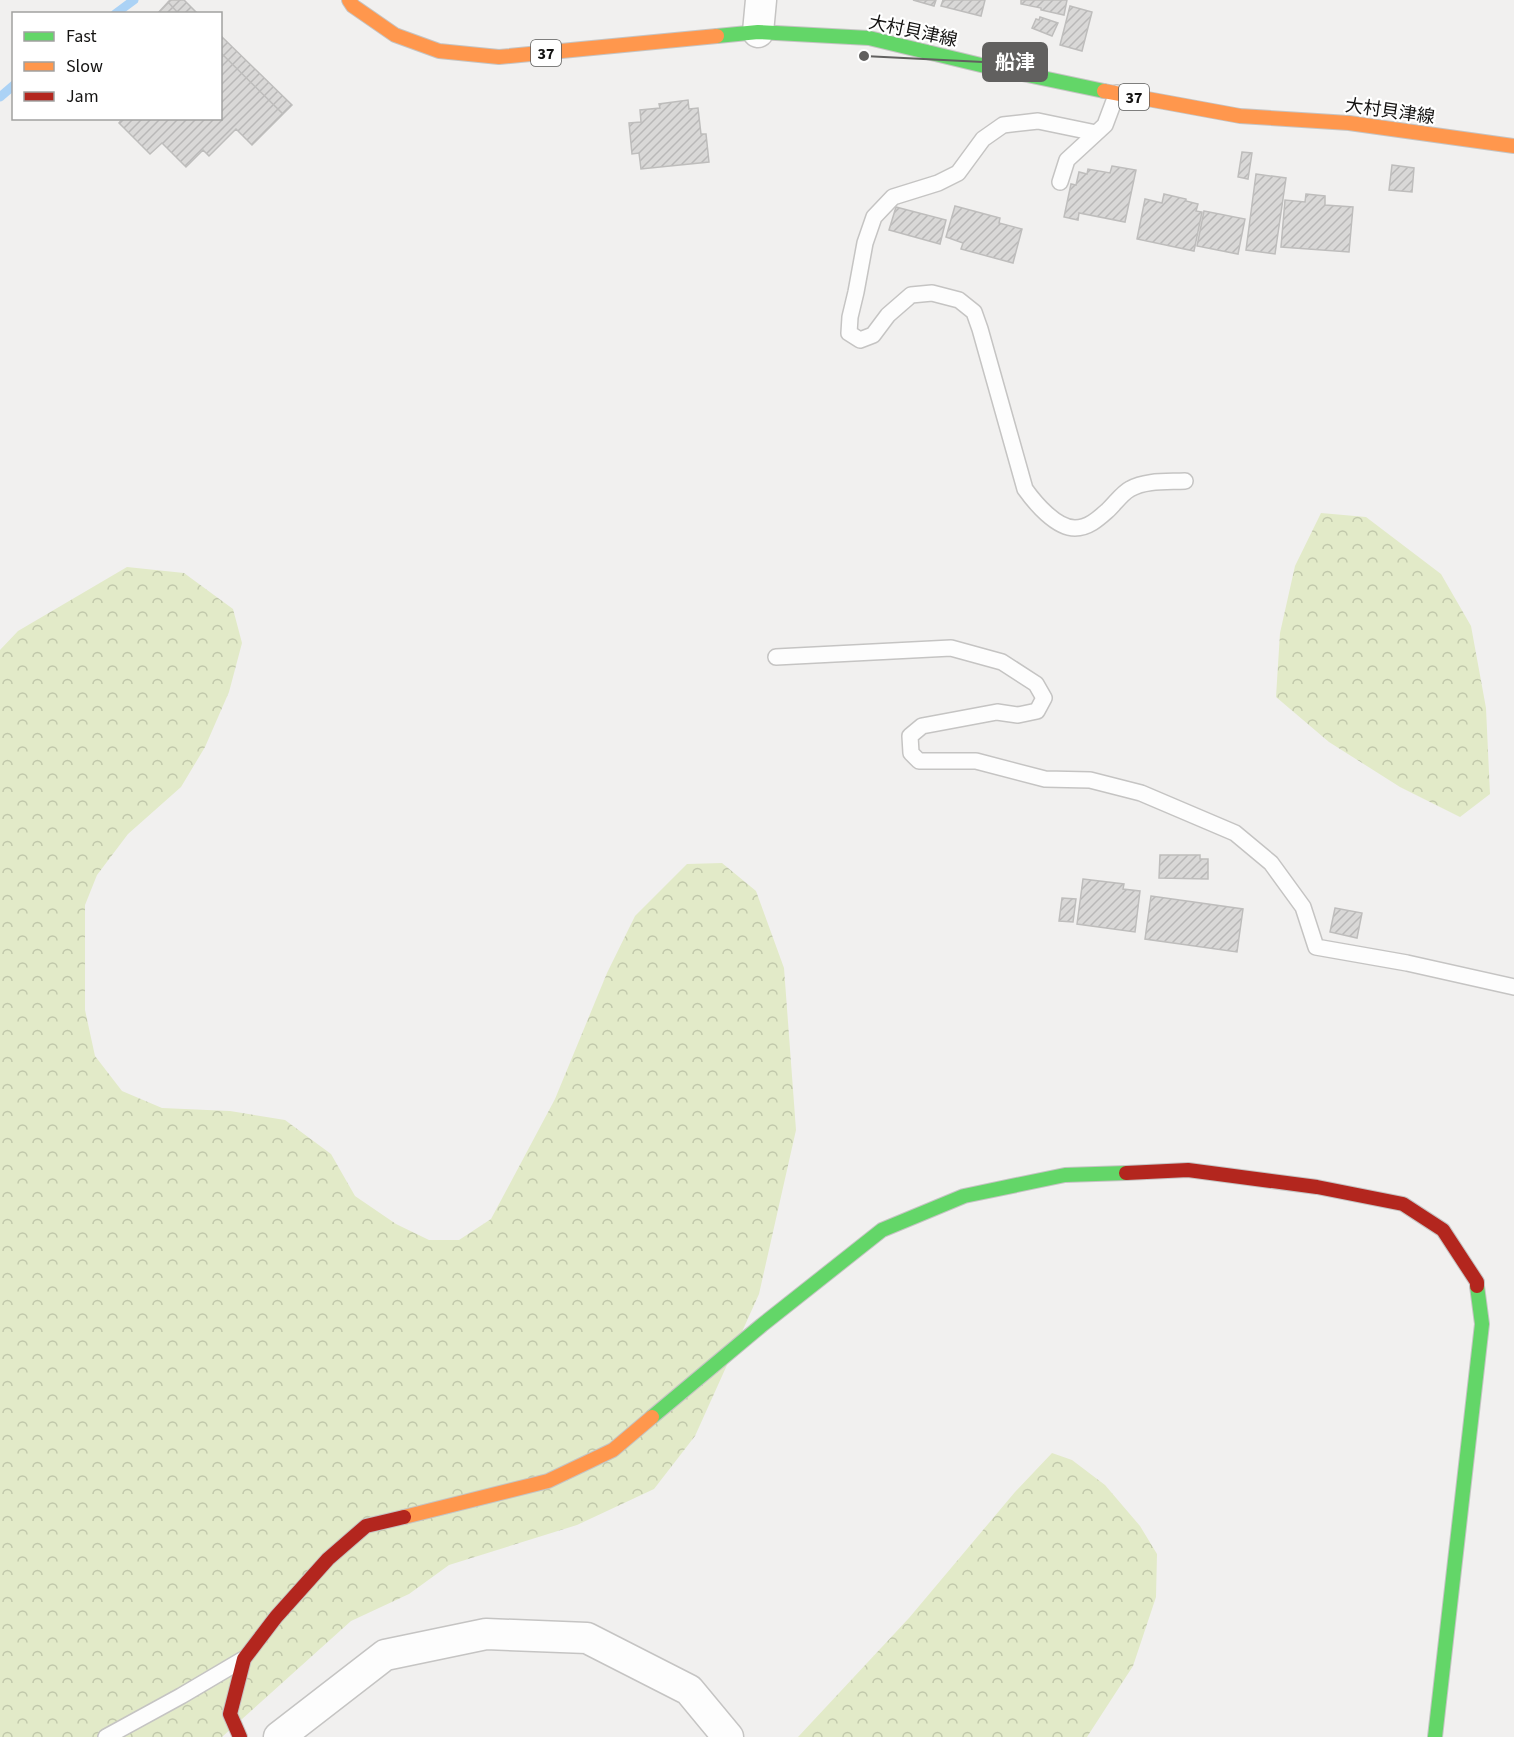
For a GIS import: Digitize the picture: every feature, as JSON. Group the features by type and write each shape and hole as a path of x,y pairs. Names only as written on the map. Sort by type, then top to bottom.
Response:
{"street":[{"name":"大村貝津線","path":"349,0 353,6 394,35 439,51 499,57 758,32 869,38 985,66 1240,116 1349,123 1514,146"},
{"path":"758,32 761,0"},
{"path":"240,1737 230,1714 244,1659 276,1617 321,1568 366,1526 548,1481 613,1450 762,1325 882,1230 964,1196 1065,1175 1188,1170 1317,1187 1403,1204 1443,1230 1477,1282 1482,1324 1435,1737"},
{"path":"279,1737 385,1655 486,1634 587,1638 689,1690 728,1737"}],"lane":[{"path":"1060,182 1067,160 1105,125 1117,93"},
{"path":"1096,133 1038,121 1003,125 983,139 958,172 938,183 893,197 874,217 865,243 850,317 849,333 860,340 873,335 888,315 911,295 932,293 959,300 974,312 1024,489 1036,505 1059,522 1074,528 1091,524 1106,513 1130,489 1151,483 1185,481"},
{"path":"776,657 951,648 1002,662 1036,684 1044,698 1037,711 1018,715 997,712 922,726 910,736 911,753 919,761 976,761 1045,780 1090,780 1141,793 1235,833 1271,863 1304,908 1316,947 1407,963 1514,987"},
{"path":"106,1737 244,1659"}],"green space":[{"path":"1321,513 1366,517 1441,574 1471,626 1486,708 1490,794 1460,817 1400,787 1329,742 1276,697 1280,633 1295,566"},
{"path":"127,567 184,573 233,609 242,643 229,692 205,747 181,787 128,834 97,875 85,905 85,1010 95,1056 122,1091 162,1108 230,1111 285,1120 331,1154 355,1196 396,1224 429,1240 459,1240 491,1219 555,1099 607,973 635,916 687,864 722,863 756,891 784,968 796,1130 759,1294 695,1436 654,1489 577,1525 449,1565 409,1594 351,1621 222,1737 0,1737 0,650 18,631"},
{"path":"1052,1453 1072,1460 1105,1485 1140,1526 1157,1554 1156,1597 1133,1666 1087,1737 798,1737 909,1618 1015,1492"}],"building":[{"path":"184,0 196,12 177,12 168,2"},
{"path":"913,0 936,0 934,6"},
{"path":"943,0 985,0 981,16 941,6"},
{"path":"1021,0 1067,0 1064,15 1021,4"},
{"path":"168,2 177,12 159,12"},
{"path":"1070,6 1092,12 1082,51 1060,45"},
{"path":"1040,17 1058,23 1052,36 1032,28 1036,19 1039,20"},
{"path":"222,37 292,105 283,114 222,54"},
{"path":"222,54 283,114 252,145 236,129 209,156 203,150 186,167 162,143 150,154 119,123 121,120 222,120"},
{"path":"688,100 689,109 698,108 701,134 706,134 709,162 641,169 639,153 632,154 629,123 641,122 640,110 660,108 659,104"},
{"path":"1242,152 1252,153 1248,179 1238,177"},
{"path":"1392,165 1414,168 1412,192 1389,190"},
{"path":"1112,166 1136,170 1125,222 1079,213 1078,220 1064,217 1071,184 1076,185 1079,172 1087,174 1088,169 1110,173"},
{"path":"1256,174 1286,178 1275,254 1246,250"},
{"path":"1164,194 1198,204 1196,211 1202,212 1194,251 1137,239 1145,199 1162,203"},
{"path":"1306,194 1325,196 1325,205 1353,207 1349,252 1281,247 1285,200 1305,202"},
{"path":"955,206 1000,218 999,223 1022,229 1013,263 961,249 963,243 946,237"},
{"path":"896,207 946,220 940,244 889,230"},
{"path":"1204,211 1245,219 1238,254 1197,246"},
{"path":"1160,855 1200,855 1200,859 1208,859 1208,879 1159,878"},
{"path":"1083,879 1124,884 1123,889 1140,891 1135,932 1077,924"},
{"path":"1151,896 1243,909 1237,952 1145,939"},
{"path":"1062,898 1076,899 1073,922 1059,921"},
{"path":"1335,908 1362,913 1357,938 1330,932"}],"waterway":[{"path":"118,12 134,0"},
{"path":"0,97 12,87"}],"traffic: fast":[{"path":"717,36 758,32 869,38 1104,91"},
{"path":"652,1417 762,1325 882,1230 964,1196 1065,1175 1126,1173"},
{"path":"1435,1737 1482,1324 1477,1286"}],"traffic: slow":[{"path":"349,0 353,6 395,35 439,51 499,57 717,36"},
{"path":"1104,91 1240,116 1349,123 1514,146"},
{"path":"404,1517 548,1481 613,1450 652,1417"}],"traffic: jam":[{"path":"1126,1173 1188,1170 1317,1187 1403,1204 1443,1230 1477,1282 1477,1286"},
{"path":"240,1737 230,1714 244,1659 276,1617 328,1559 366,1526 404,1517"}],"place":[{"name":"船津","path":"864,56"}]}
